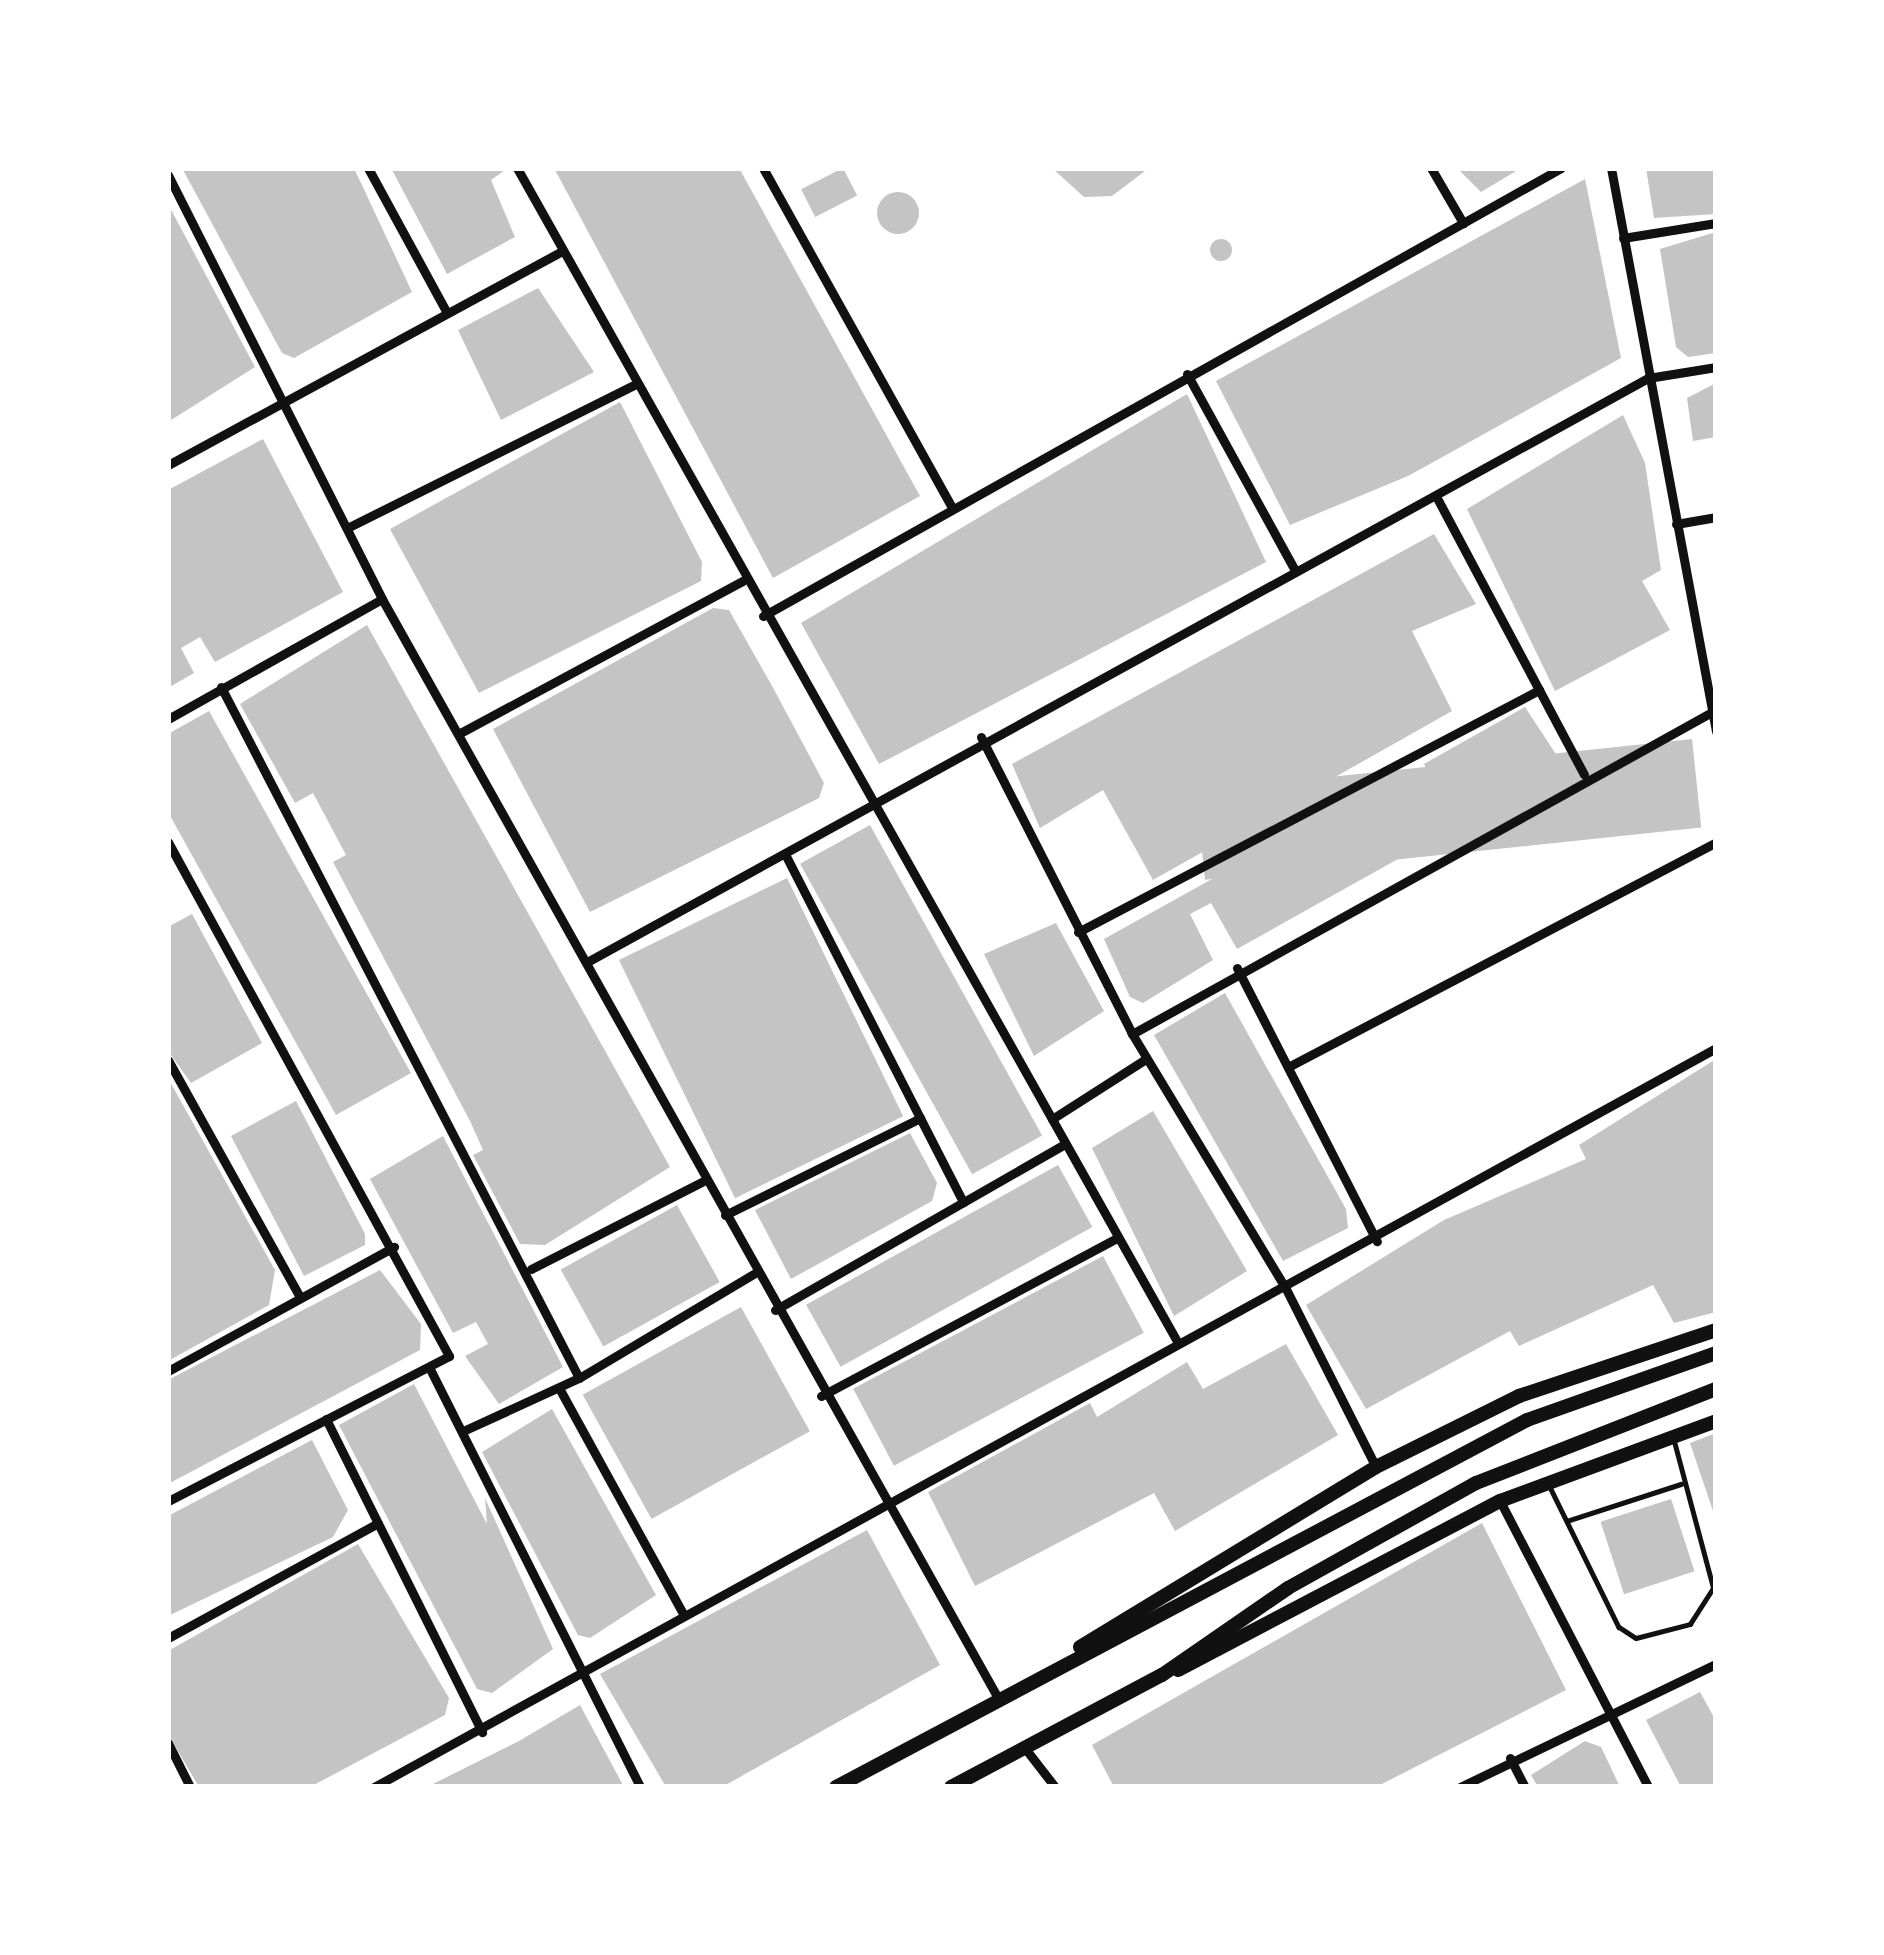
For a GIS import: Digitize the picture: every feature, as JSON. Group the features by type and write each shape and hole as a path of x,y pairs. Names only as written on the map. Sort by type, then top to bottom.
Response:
{"main road":[{"path":"999,1700 1376,1467 1519,1396 1716,1330"},
{"path":"836,1787 1527,1420 1716,1353"},
{"path":"1162,1676 1288,1588 1447,1500 1716,1389"},
{"path":"951,1787 1500,1501 1716,1421"}],"street":[{"path":"368,168 446,310"},
{"path":"517,168 865,802 1178,1343"},
{"path":"763,168 952,507"},
{"path":"1431,168 1463,223"},
{"path":"763,616 1187,374 1562,168"},
{"path":"1611,168 1716,731"},
{"path":"168,175 382,598 462,732 821,1396 889,1500 999,1700"},
{"path":"1623,238 1716,224"},
{"path":"168,465 562,251"},
{"path":"587,962 786,856 865,802 981,737 1437,498 1648,378 1716,367"},
{"path":"1187,374 1294,569"},
{"path":"346,529 636,384"},
{"path":"1437,498 1584,774"},
{"path":"1676,524 1716,517"},
{"path":"462,732 743,581"},
{"path":"168,718 382,598"},
{"path":"1702,660 1716,658"},
{"path":"221,687 531,1269 579,1378"},
{"path":"1078,932 1538,690"},
{"path":"1131,1032 1584,774 1712,712"},
{"path":"981,737 1148,1062 1052,1119"},
{"path":"168,842 394,1247 449,1356 168,1501"},
{"path":"1288,1067 1716,842"},
{"path":"786,856 963,1202"},
{"path":"1237,968 1377,1241"},
{"path":"1131,1032 1286,1289 1376,1467"},
{"path":"374,1787 482,1732 580,1670 889,1500 1377,1241 1716,1048"},
{"path":"168,1060 299,1295"},
{"path":"725,1215 920,1118"},
{"path":"775,1310 1065,1144"},
{"path":"531,1269 702,1182"},
{"path":"821,1396 1117,1238"},
{"path":"168,1370 394,1247"},
{"path":"463,1431 579,1378 757,1272"},
{"path":"430,1369 640,1787"},
{"path":"559,1388 683,1614"},
{"path":"326,1419 482,1732"},
{"path":"1500,1501 1604,1710 1648,1787"},
{"path":"168,1638 378,1523"},
{"path":"1460,1787 1604,1710 1713,1664 1716,1676"},
{"path":"168,1743 190,1787"},
{"path":"1024,1748 1055,1787"},
{"path":"1510,1759 1526,1787"}],"lane":[{"path":"1547,1482 1619,1627 1636,1637 1690,1624 1713,1588 1681,1484 1673,1435"},
{"path":"1567,1521 1681,1484"}],"building":[{"path":"182,168 354,168 412,292 294,358 282,353"},
{"path":"391,168 508,168 491,180 515,237 447,274"},
{"path":"554,168 739,168 920,496 773,578"},
{"path":"843,168 857,196 815,217 801,189"},
{"path":"1052,168 1149,168 1112,196 1084,197"},
{"path":"1457,168 1521,168 1481,192"},
{"path":"1646,168 1716,168 1716,214 1654,218"},
{"path":"1585,179 1621,358 1408,476 1290,525 1216,381"},
{"path":"898,192 913,198 919,213 913,228 898,234 883,228 877,213 883,198"},
{"path":"168,204 255,367 168,422"},
{"path":"1716,232 1716,353 1688,357 1676,347 1660,249"},
{"path":"1221,239 1232,250 1221,261 1210,250"},
{"path":"538,288 594,372 501,420 458,330"},
{"path":"1716,383 1716,437 1693,441 1687,398"},
{"path":"1187,394 1266,562 879,764 801,623"},
{"path":"620,402 702,562 701,581 479,693 390,529"},
{"path":"1623,415 1645,463 1661,570 1642,581 1670,630 1555,691 1467,509"},
{"path":"263,439 343,592 215,662 200,637 181,648 194,673 168,688 168,490"},
{"path":"1434,534 1476,604 1412,631 1452,711 1153,880 1103,790 1040,828 1012,764"},
{"path":"713,608 729,610 771,684 824,783 819,798 590,912 493,729"},
{"path":"367,625 670,1167 545,1245 520,1244 473,1155 483,1150 470,1121 333,862 346,855 313,793 295,803 240,704"},
{"path":"1525,707 1563,765 1559,787 1483,829 1476,818 1455,829 1424,764"},
{"path":"209,711 411,1073 336,1115 168,812 168,734"},
{"path":"1692,739 1701,828 1205,880 1196,791"},
{"path":"1367,793 1398,859 1237,949 1211,903 1190,914 1213,960 1143,1003 1130,997 1104,939"},
{"path":"870,825 1042,1135 972,1174 800,864"},
{"path":"787,878 903,1116 735,1198 619,960"},
{"path":"192,914 262,1043 191,1083 168,1051 168,927"},
{"path":"1056,923 1104,1011 1034,1056 984,954"},
{"path":"1225,993 1346,1209 1348,1228 1283,1261 1154,1035"},
{"path":"1716,1059 1716,1312 1674,1323 1653,1285 1519,1346 1510,1331 1366,1409 1306,1305 1444,1220 1586,1159 1579,1145"},
{"path":"168,1078 275,1270 269,1305 168,1361"},
{"path":"296,1101 365,1234 365,1245 304,1276 231,1136"},
{"path":"1153,1111 1247,1271 1174,1316 1092,1148"},
{"path":"910,1133 937,1183 932,1201 791,1279 755,1210"},
{"path":"443,1136 563,1367 499,1404 465,1356 488,1344 476,1322 453,1333 370,1179"},
{"path":"1058,1165 1092,1227 841,1367 806,1305"},
{"path":"677,1205 720,1282 603,1346 561,1269"},
{"path":"1103,1256 1144,1333 894,1466 853,1389"},
{"path":"380,1270 421,1324 420,1350 168,1484 168,1380"},
{"path":"741,1307 810,1431 652,1519 583,1395"},
{"path":"1286,1344 1338,1435 1175,1531 1154,1493 975,1586 928,1492 1090,1403 1097,1417 1187,1362 1203,1389"},
{"path":"414,1384 487,1524 485,1498 553,1649 492,1693 477,1689 339,1425"},
{"path":"552,1409 656,1595 590,1638 578,1635 482,1452"},
{"path":"1716,1433 1716,1510 1713,1511 1690,1443"},
{"path":"312,1440 348,1510 333,1537 168,1616 168,1516"},
{"path":"1671,1499 1694,1571 1624,1594 1601,1522"},
{"path":"1482,1523 1566,1690 1376,1787 1114,1787 1092,1745"},
{"path":"867,1530 940,1665 722,1787 666,1787 600,1674"},
{"path":"358,1544 449,1698 445,1715 310,1787 199,1787 168,1734 168,1651"},
{"path":"1700,1692 1716,1721 1716,1787 1681,1787 1646,1720"},
{"path":"580,1705 624,1787 427,1787 519,1741"},
{"path":"1585,1741 1601,1747 1620,1787 1538,1787 1531,1775"}]}
